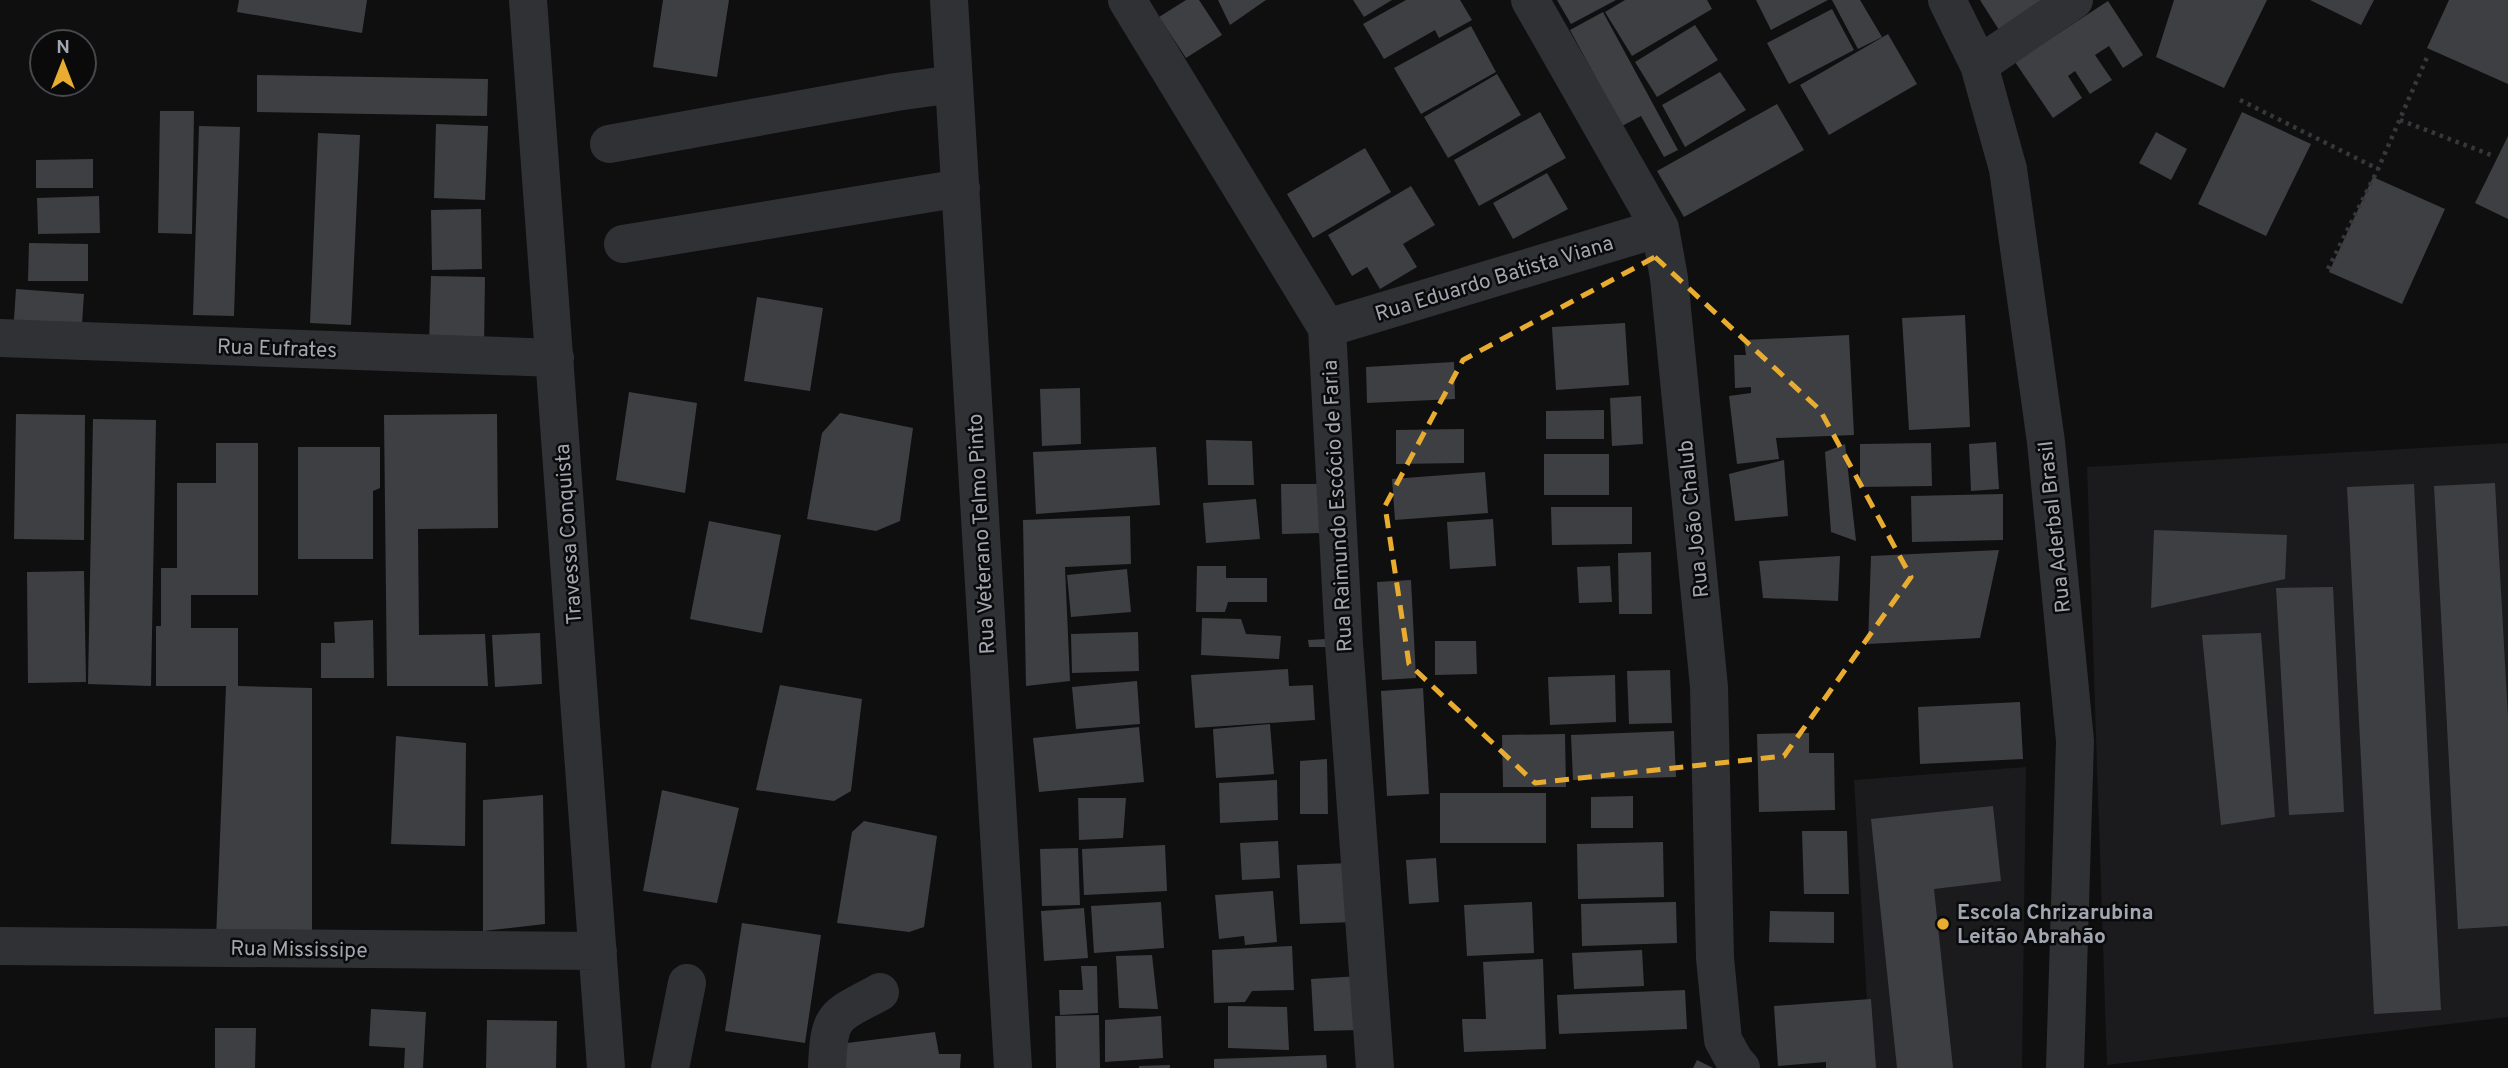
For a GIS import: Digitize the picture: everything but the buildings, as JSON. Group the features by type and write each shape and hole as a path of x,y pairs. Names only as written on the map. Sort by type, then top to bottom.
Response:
{"street":[{"name":"Travessa Conquista","path":"528,0 606,1068"},
{"name":"Rua Veterano Telmo Pinto","path":"949,0 1013,1068"},
{"name":"Rua Raimundo Escócio de Faria","path":"1127,0 1327,328 1344,644 1375,1068"},
{"name":"Rua João Chalub","path":"1530,0 1660,228 1670,278 1709,687 1715,958 1721,1026 1723,1040 1741,1068"},
{"name":"Rua Aderbal Brasil","path":"1947,0 1979,65 2008,169 2046,442 2074,741 2065,1068"},
{"path":"1979,65 2074,0"},
{"path":"609,144 896,92 954,85"},
{"path":"623,244 961,188"},
{"name":"Rua Eduardo Batista Viana","path":"1327,328 1660,228"},
{"name":"Rua Eufrates","path":"0,338 555,358"},
{"name":"Rua Mississipe","path":"0,946 598,951"},
{"path":"670,1068 687,984"},
{"path":"827,1068 830,1028 839,1014 880,992"}],"path":[{"path":"2328,269 2378,169 2428,55"},
{"path":"2240,100 2378,169"},
{"path":"2400,120 2491,155"}],"highlighted area":[{"path":"1655,257 1820,410 1911,577 1784,756 1535,783 1409,664 1385,506 1463,360"}],"shaded area":[{"path":"2508,443 2508,1017 2107,1065 2087,467"},
{"name":"Escola Chrizarubina Leitão Abrahão","path":"2026,767 2022,1068 1871,1068 1854,780"}],"place":[{"name":"Escola Chrizarubina Leitão Abrahão","path":"1943,924"}]}
